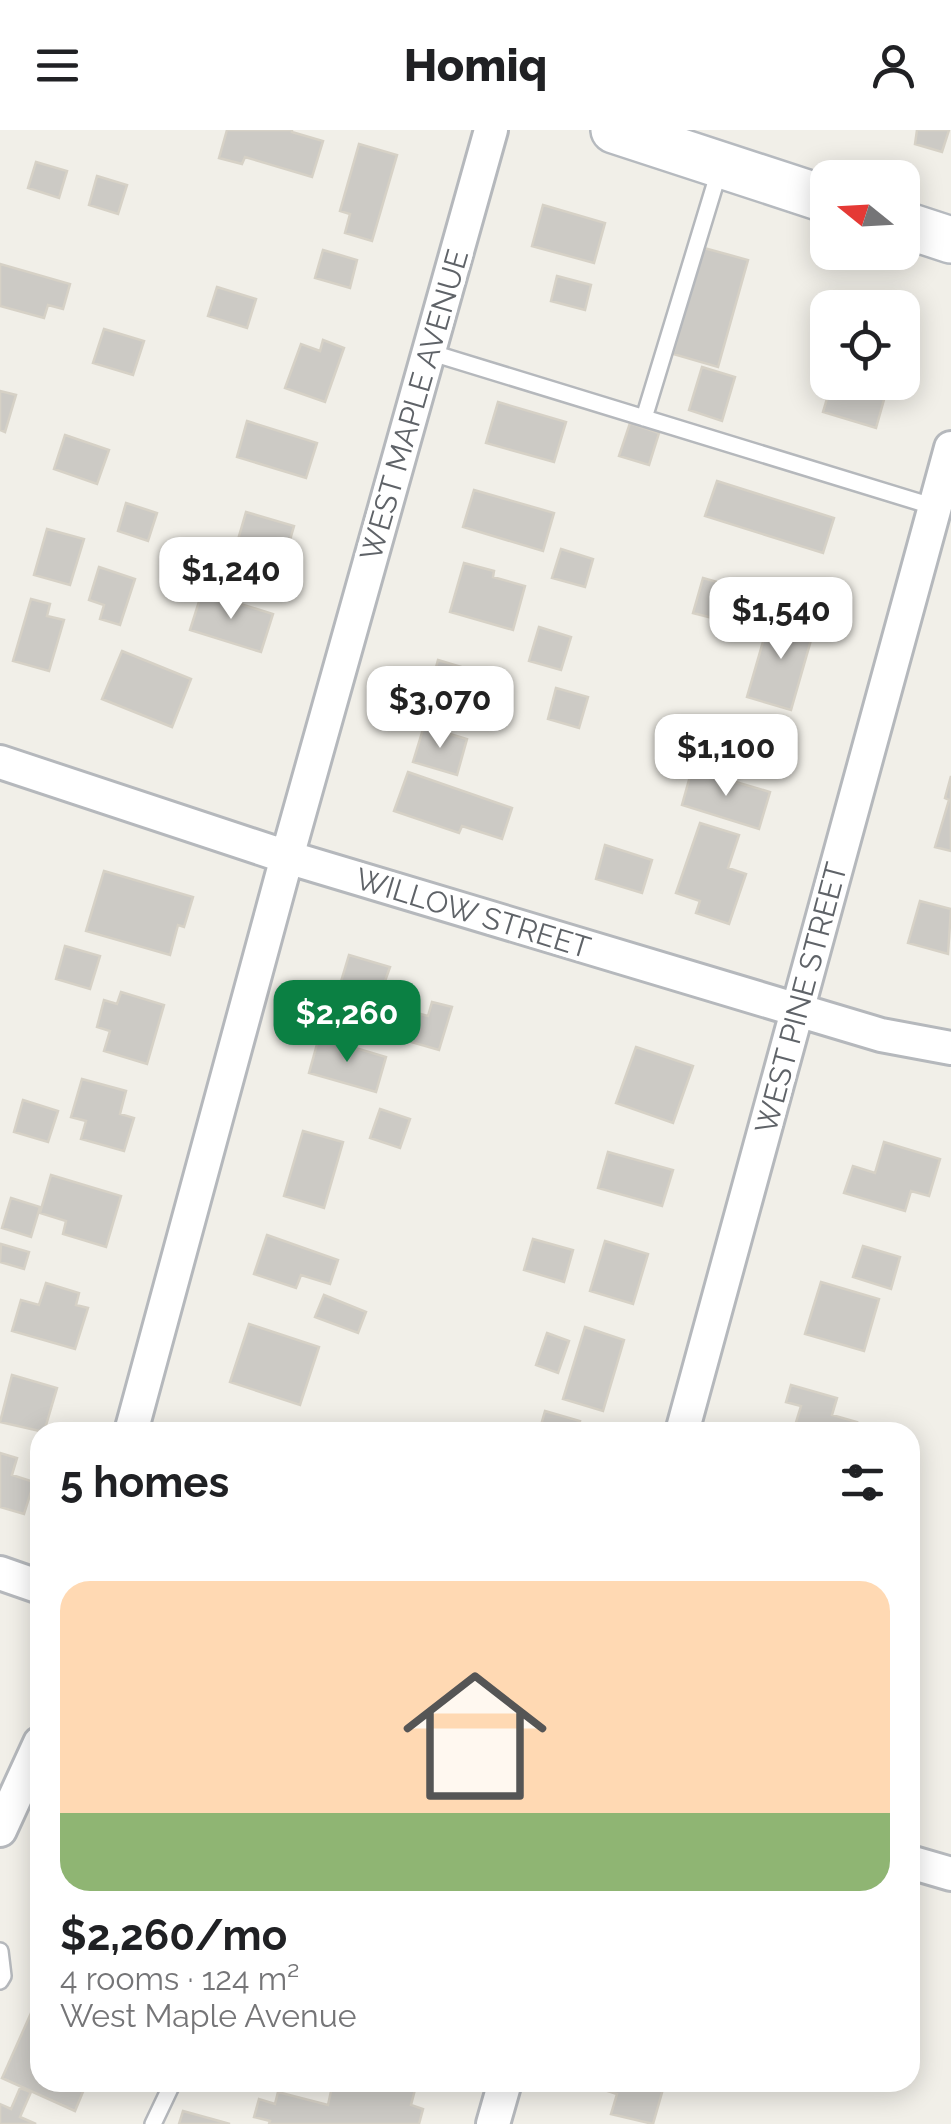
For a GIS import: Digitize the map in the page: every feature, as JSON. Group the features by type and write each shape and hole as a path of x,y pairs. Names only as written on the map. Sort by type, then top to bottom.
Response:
{"main road":[{"path":"614,130 810,194"},
{"path":"920,230 951,240"}],"street":[{"name":"WEST MAPLE AVENUE","path":"134,1422 491,130"},
{"name":"WEST PINE STREET","path":"685,1422 951,448"},
{"name":"WILLOW STREET","path":"0,762 287,858 882,1035 951,1048"},
{"path":"0,1573 30,1584"},
{"path":"0,1830 30,1765"},
{"path":"920,1865 951,1874"},
{"path":"494,2124 502,2092"}],"lane":[{"path":"644,418 721,165"},
{"path":"429,352 935,508"},
{"path":"0,1951 0,1981"},
{"path":"153,2124 168,2092"}],"building":[{"path":"227,130 292,130 323,141 312,177 245,157 242,164 219,158"},
{"path":"917,130 949,130 942,152 915,144"},
{"path":"359,144 397,155 372,241 345,233 350,214 340,211"},
{"path":"36,162 67,171 59,198 28,188"},
{"path":"97,176 127,185 118,214 89,205"},
{"path":"543,205 605,223 594,263 532,246"},
{"path":"704,248 748,260 718,367 673,354"},
{"path":"323,250 357,260 350,288 315,278"},
{"path":"0,264 70,284 63,309 48,305 44,318 0,306"},
{"path":"557,276 591,285 585,310 551,301"},
{"path":"217,287 256,299 247,328 208,316"},
{"path":"104,329 144,341 133,375 93,363"},
{"path":"323,340 344,348 325,402 285,388 301,344 320,351"},
{"path":"702,367 735,377 722,421 689,410"},
{"path":"0,391 16,395 5,432 0,430"},
{"path":"827,400 884,400 876,428 823,412"},
{"path":"498,402 566,422 554,462 486,443"},
{"path":"247,421 317,443 306,478 237,457"},
{"path":"630,423 659,433 649,465 619,456"},
{"path":"65,435 109,450 97,484 54,469"},
{"path":"717,481 834,518 823,553 705,516"},
{"path":"474,490 554,513 543,551 463,527"},
{"path":"126,503 157,513 148,541 118,531"},
{"path":"246,512 294,526 283,564 235,550"},
{"path":"47,529 84,539 70,585 34,575"},
{"path":"561,549 593,559 585,587 552,578"},
{"path":"464,563 494,571 493,577 525,586 513,630 450,612"},
{"path":"99,567 135,579 120,625 100,619 104,605 89,600"},
{"path":"703,578 742,589 732,623 693,613"},
{"path":"202,592 273,614 261,652 190,630"},
{"path":"31,599 50,604 47,616 64,620 49,671 13,661"},
{"path":"771,614 815,626 791,710 747,697"},
{"path":"539,627 571,637 561,670 529,661"},
{"path":"122,651 191,679 172,727 102,699"},
{"path":"438,660 498,678 486,717 427,700"},
{"path":"556,688 588,697 579,728 548,719"},
{"path":"424,726 467,739 457,775 413,762"},
{"path":"719,739 755,750 747,777 710,767"},
{"path":"692,769 770,792 759,829 682,805"},
{"path":"408,772 512,808 502,839 462,826 459,833 394,811"},
{"path":"951,776 951,851 935,847 949,800 945,798"},
{"path":"700,823 739,835 728,868 746,874 729,924 696,913 700,901 676,893"},
{"path":"605,845 652,860 642,893 596,879"},
{"path":"104,871 193,897 184,927 178,925 170,955 86,931"},
{"path":"920,901 951,909 948,954 908,943"},
{"path":"65,946 100,956 90,989 56,979"},
{"path":"349,955 390,967 384,984 394,987 388,1010 337,995"},
{"path":"121,992 164,1005 147,1064 104,1051 110,1031 97,1027 104,1000 117,1004"},
{"path":"432,1002 452,1007 439,1050 404,1040 413,1012 428,1016"},
{"path":"319,1037 386,1057 376,1092 309,1073"},
{"path":"636,1047 693,1066 673,1123 616,1103"},
{"path":"82,1079 126,1091 120,1114 134,1118 124,1151 81,1139 86,1121 71,1117"},
{"path":"23,1100 58,1111 48,1142 14,1132"},
{"path":"380,1109 410,1119 400,1148 370,1138"},
{"path":"303,1131 343,1142 324,1208 284,1196"},
{"path":"884,1142 940,1159 929,1196 911,1191 905,1211 844,1193 853,1166 875,1173"},
{"path":"608,1152 673,1170 662,1206 598,1188"},
{"path":"51,1175 121,1196 106,1247 63,1234 66,1221 40,1213"},
{"path":"11,1198 40,1207 31,1237 2,1228"},
{"path":"267,1235 338,1260 330,1284 301,1275 296,1288 254,1274"},
{"path":"533,1239 573,1250 564,1282 524,1270"},
{"path":"605,1241 648,1254 633,1304 590,1291"},
{"path":"1,1244 29,1252 24,1269 0,1262"},
{"path":"863,1246 900,1257 891,1289 853,1277"},
{"path":"821,1282 879,1299 864,1351 805,1334"},
{"path":"46,1283 79,1293 76,1305 88,1308 75,1349 12,1331 21,1300 39,1305"},
{"path":"324,1295 366,1312 358,1333 315,1317"},
{"path":"249,1324 319,1347 300,1405 230,1382"},
{"path":"585,1327 624,1340 603,1411 563,1399"},
{"path":"547,1333 569,1341 558,1373 536,1365"},
{"path":"12,1375 57,1388 47,1422 30,1422 30,1429 0,1422"},
{"path":"791,1385 837,1398 832,1415 857,1422 796,1422 801,1406 786,1402"},
{"path":"545,1411 580,1421 580,1422 542,1422"},
{"path":"0,1453 17,1458 12,1475 30,1481 30,1495 24,1514 0,1507"},
{"path":"30,2015 30,2091 2,2078"},
{"path":"20,2088 31,2092 20,2117 36,2124 0,2124 0,2104 11,2109"},
{"path":"33,2092 83,2092 75,2111"},
{"path":"278,2092 328,2105 331,2092 414,2092 411,2105 423,2109 419,2124 269,2124 270,2121 254,2117 259,2099 275,2104"},
{"path":"610,2092 662,2092 653,2124 611,2114 617,2094"},
{"path":"183,2111 230,2124 179,2124"}]}
